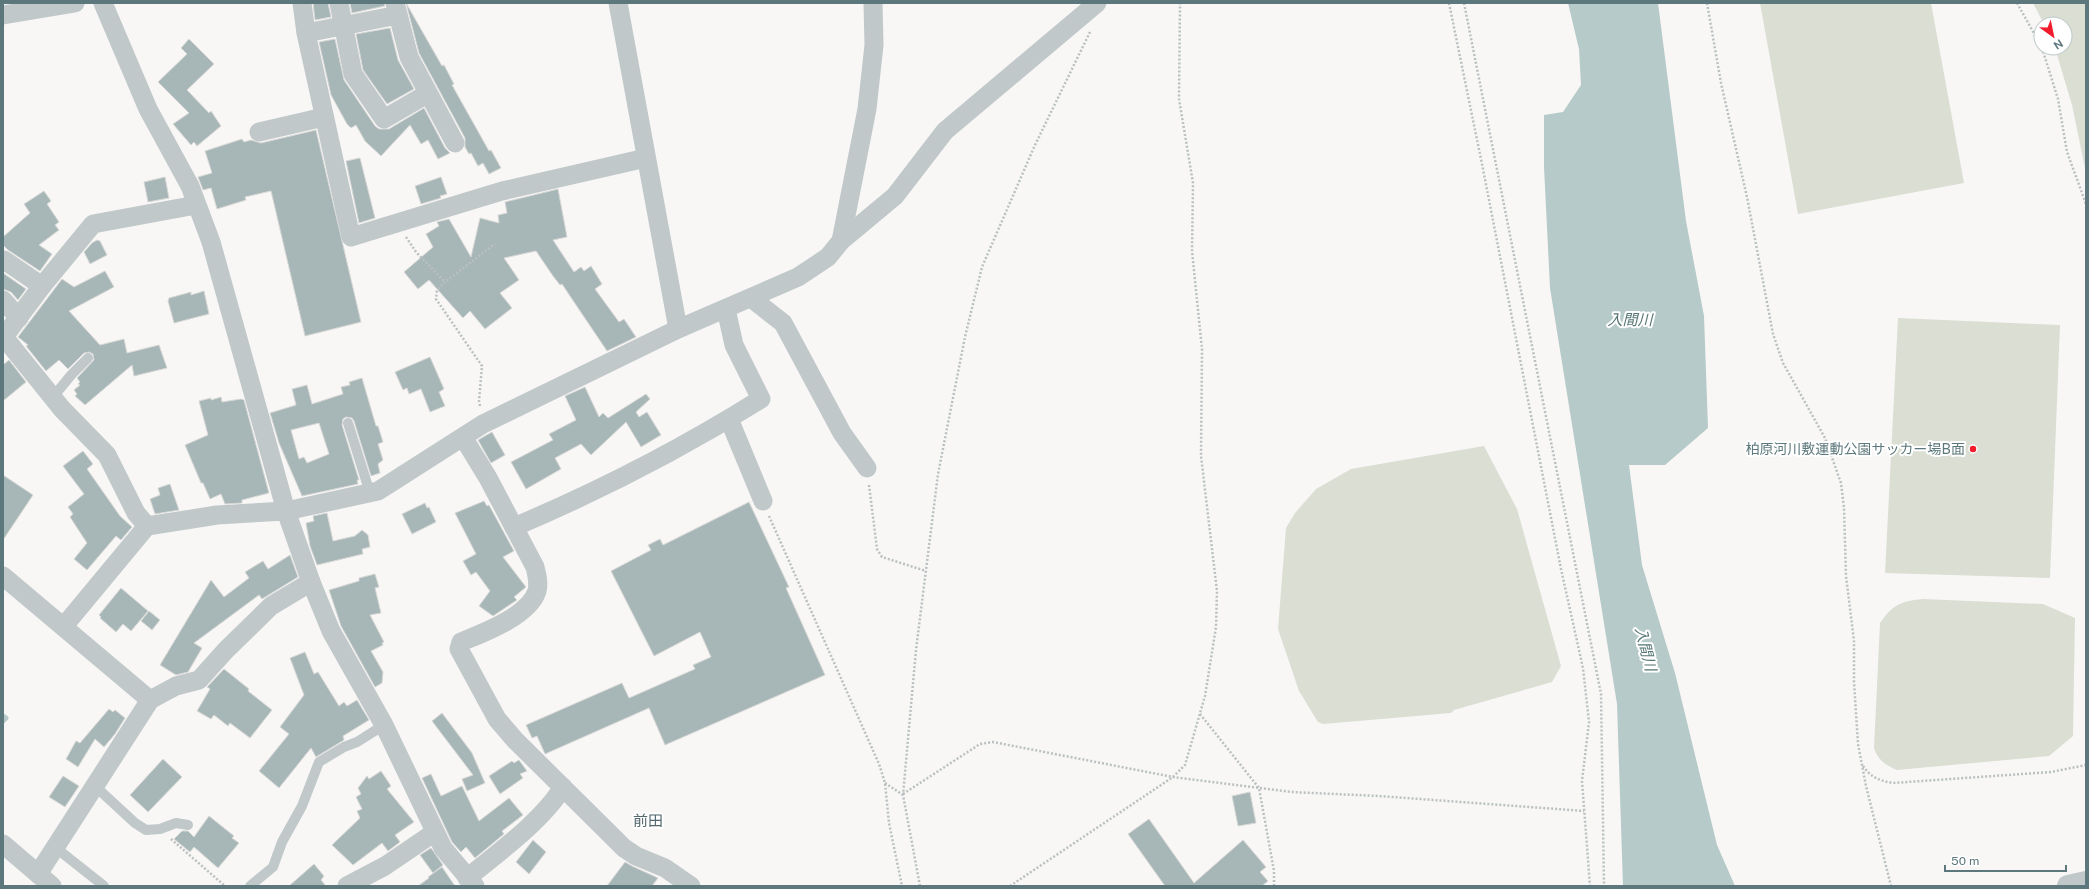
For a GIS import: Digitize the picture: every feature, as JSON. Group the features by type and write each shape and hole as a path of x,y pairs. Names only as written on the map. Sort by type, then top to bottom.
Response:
{"street":[{"path":"3,15 75,3"},
{"path":"103,3 148,109 184,174 211,242 286,511 311,582 331,631 384,725 443,848 471,882 556,798 563,787"},
{"path":"302,3 306,34 351,237 502,191 646,158"},
{"path":"339,3 353,74 384,119 427,94"},
{"path":"618,3 678,329"},
{"path":"841,241 867,109 874,45 874,3"},
{"path":"64,626 147,526 217,515 286,511 378,491 396,481 420,463 483,424 678,329 726,310 798,278 828,257 841,241 895,196 945,131 1097,3"},
{"path":"306,34 344,25 397,9 409,57 427,94 455,143"},
{"path":"259,132 324,117"},
{"path":"147,526 136,513 107,455 53,397 4,337 20,318 42,286 93,224 196,205"},
{"path":"3,261 4,260 42,286"},
{"path":"751,298 783,323 842,434 867,468"},
{"path":"3,300 20,318"},
{"path":"514,527 574,502 729,419 761,399 734,345 726,310"},
{"path":"729,419 763,501"},
{"path":"463,437 488,478 535,567 538,582 537,591 532,602 497,627 461,642 459,649 498,719 515,740 624,848 636,856 665,868 691,886"},
{"path":"3,576 150,700"},
{"path":"3,844 45,880 56,848 150,700 176,686 199,680 226,650 271,606 311,582"},
{"path":"347,886 385,866 434,832"},
{"path":"2068,886 2086,882"}],"lane":[{"path":"53,397 72,374 88,358"},
{"path":"348,423 370,493"},
{"path":"250,886 273,867 282,842 302,806 319,762 344,747 358,742 384,725"},
{"path":"96,787 135,823 146,830 160,830 176,824 188,825"},
{"path":"56,848 104,886"}],"path":[{"path":"1010,886 1173,777 1185,765 1205,696 1216,627 1217,591 1202,456 1202,349 1192,251 1193,183 1179,98 1180,3"},
{"path":"1449,3 1561,569 1583,668 1589,722 1582,780 1590,886"},
{"path":"1464,3 1602,694 1604,886"},
{"path":"1707,3 1721,83 1747,197 1773,334 1786,370 1825,438 1841,483 1844,508 1846,576 1854,641 1855,714 1862,764 1891,886"},
{"path":"2018,3 2033,32"},
{"path":"920,886 903,795 916,650 938,474 965,337 982,267 1035,145 1091,31"},
{"path":"2044,56 2058,99 2067,152 2086,204"},
{"path":"400,221 405,236 416,252 445,282"},
{"path":"483,424 479,401 482,366 436,299 437,290 445,282 495,244"},
{"path":"867,468 877,549 882,558 926,571"},
{"path":"763,501 879,764 885,783 889,823 902,886"},
{"path":"1200,714 1259,788 1274,871 1274,886"},
{"path":"903,795 980,744 993,742 1173,777 1291,792 1379,796 1584,811"},
{"path":"1862,764 1872,776 1880,781 1894,783 2050,772 2086,765"},
{"path":"885,783 903,795"},
{"path":"160,830 225,886"}],"shaded area":[{"path":"1760,3 1931,3 1964,183 1798,214"},
{"path":"2033,3 2086,3 2086,173 2072,105 2057,56 2073,56 2073,16 2040,16"},
{"name":"柏原河川敷運動公園サッカー場B面","path":"1898,318 2060,325 2050,578 1885,573"},
{"path":"1484,446 1517,509 1561,666 1552,682 1454,710 1451,713 1323,724 1318,722 1299,691 1278,629 1286,528 1295,513 1316,489 1351,469"},
{"path":"1923,599 2043,604 2075,618 2073,736 2049,756 1897,770 1882,762 1874,748 1880,623 1893,608 1898,605 1909,601"}],"water":[{"name":"入間川","path":"1568,3 1658,3 1686,221 1704,316 1708,428 1665,465 1629,465 1642,565 1675,673 1717,845 1735,886 1623,886 1617,704 1550,288 1544,167 1544,115 1563,112 1581,85 1579,49"}],"building":[{"path":"313,3 328,3 331,17 315,20"},
{"path":"350,3 384,3 385,6 352,13"},
{"path":"406,3 442,66 444,65 454,84 452,85 489,151 491,150 501,168 489,174 483,163 478,166 471,153 469,154 465,147 465,138 419,53"},
{"path":"390,28 398,60 414,89 387,104 363,70 356,34"},
{"path":"189,39 214,64 187,90 209,113 211,111 221,126 197,146 194,142 191,145 173,124 189,113 158,82 187,54 181,48"},
{"path":"335,39 344,80 375,126 379,129 389,129 424,108 445,148 450,153 438,159 428,140 421,144 410,125 381,156 365,141 356,125 351,128 347,124 331,95 319,42"},
{"path":"316,130 361,322 305,336 271,191 245,197 246,200 217,209 211,188 203,190 198,177 212,173 205,151 242,139 244,142 251,140 261,143"},
{"path":"360,158 375,218 359,223 346,161"},
{"path":"165,177 169,198 148,202 144,182"},
{"path":"441,177 447,194 440,196 441,198 421,204 415,186"},
{"path":"558,189 567,237 553,240 574,272 581,267 584,271 591,266 602,284 595,289 619,322 624,319 636,337 607,351 562,284 560,285 536,251 504,258 519,280 500,293 512,308 485,329 470,311 463,318 429,280 418,289 404,272 433,247 426,234 439,226 437,222 449,219 471,257 480,218 499,223 498,215 507,213 505,202"},
{"path":"44,191 51,201 47,204 59,222 55,225 59,230 39,245 52,254 40,271 8,250 3,245 3,237 30,213 24,204"},
{"path":"97,240 100,241 107,255 90,264 84,252"},
{"path":"105,271 114,287 69,311 100,345 124,339 127,353 159,345 167,368 134,376 132,365 85,405 75,396 77,394 74,390 80,385 78,384 80,382 77,378 94,360 93,354 89,352 84,353 68,369 59,360 46,371 26,346 28,345 18,337 62,279 74,287"},
{"path":"3,273 26,289 18,300 11,292 3,289"},
{"path":"204,291 209,314 174,323 168,301 169,298 191,292 191,295"},
{"path":"430,357 444,389 439,392 445,406 430,412 421,389 409,394 407,388 403,390 395,372"},
{"path":"9,360 26,382 3,401 3,365"},
{"path":"362,378 376,426 378,426 383,442 378,444 383,460 378,464 380,473 371,476 354,421 352,418 346,417 343,419 342,425 359,480 357,480 358,484 302,496 279,443 270,413 296,405 292,389 307,385 312,404 343,394 341,387 350,385 349,382","holes":["319,423 329,454 307,463 304,457 299,459 291,430"]},
{"path":"585,387 599,417 603,413 608,418 646,394 650,399 636,412 639,417 647,412 661,435 641,447 626,422 591,455 581,444 555,458 561,469 526,489 511,462 553,440 549,434 576,420 565,396"},
{"path":"221,397 222,402 241,399 244,400 269,493 242,500 242,503 225,504 221,494 210,499 203,483 201,483 185,445 208,435 199,401"},
{"path":"492,432 505,455 491,463 478,440"},
{"path":"83,451 93,464 87,469 120,516 132,527 121,540 116,536 87,570 74,559 87,543 70,517 73,514 68,507 84,494 63,466"},
{"path":"3,475 33,495 3,540"},
{"path":"170,484 179,510 155,514 150,499 160,495 158,488"},
{"path":"484,501 487,506 489,505 514,551 503,557 526,587 514,597 517,600 493,616 479,606 490,591 476,572 471,575 463,561 476,554 455,513"},
{"path":"749,502 789,587 786,588 825,675 665,745 649,708 545,754 537,736 532,738 526,725 622,683 629,698 695,669 693,665 711,657 700,632 654,656 611,571 651,550 648,545 660,539 663,545"},
{"path":"425,503 427,508 429,507 436,522 412,534 402,514"},
{"path":"327,513 333,541 355,536 362,530 368,535 370,547 362,549 363,554 317,565 310,546 306,523 314,521 313,516"},
{"path":"290,555 298,577 262,599 259,595 194,643 202,648 188,672 176,675 160,665 211,580 224,597 249,578 245,572 263,561 268,569"},
{"path":"375,574 379,587 375,588 381,613 370,615 384,642 382,643 383,645 371,651 383,672 382,683 375,687 341,626 329,590 359,581 359,578"},
{"path":"121,588 148,611 131,631 123,624 116,632 100,618 101,617 99,615"},
{"path":"149,611 160,620 152,630 141,621"},
{"path":"305,652 314,674 318,672 339,706 344,702 347,706 357,700 369,720 343,736 344,740 316,757 311,748 279,788 259,771 289,734 280,727 304,695 290,658"},
{"path":"224,669 272,710 250,738 230,723 228,726 214,715 211,719 197,711 210,689 207,687"},
{"path":"109,709 113,712 115,710 125,718 115,734 104,747 95,739 78,767 66,759 76,741 80,743"},
{"path":"442,713 472,753 485,783 467,791 462,779 473,775 432,721"},
{"path":"163,759 182,777 148,812 130,795"},
{"path":"519,760 527,771 520,774 523,778 500,794 489,776 512,761 514,763"},
{"path":"381,771 391,786 387,789 414,822 395,835 400,842 388,851 382,843 353,865 332,845 360,818 357,811 362,809 356,797 361,794 358,788 367,776 369,779"},
{"path":"431,774 441,796 462,786 479,821 509,798 523,815 502,831 504,834 475,858 466,847 461,852 452,842 422,778"},
{"path":"63,776 79,786 65,807 49,797"},
{"path":"1250,792 1256,823 1238,826 1232,796"},
{"path":"209,816 234,836 232,838 239,843 218,868 194,847 190,852 174,839 182,831 188,831 194,837"},
{"path":"1149,819 1194,883 1243,840 1266,867 1260,872 1268,881 1262,886 1165,886 1128,834"},
{"path":"533,840 546,852 529,874 516,862"},
{"path":"431,848 443,865 433,873 420,855"},
{"path":"625,862 658,878 652,886 607,886"},
{"path":"314,864 324,876 321,880 326,886 289,886"},
{"path":"442,867 455,886 418,886 429,878 428,877"}],"waterway":[{"path":"3,716 6,718 3,721"}],"place":[{"name":"柏原河川敷運動公園サッカー場B面","path":"1973,449"}],"district":[{"name":"前田","path":"648,820"}]}
